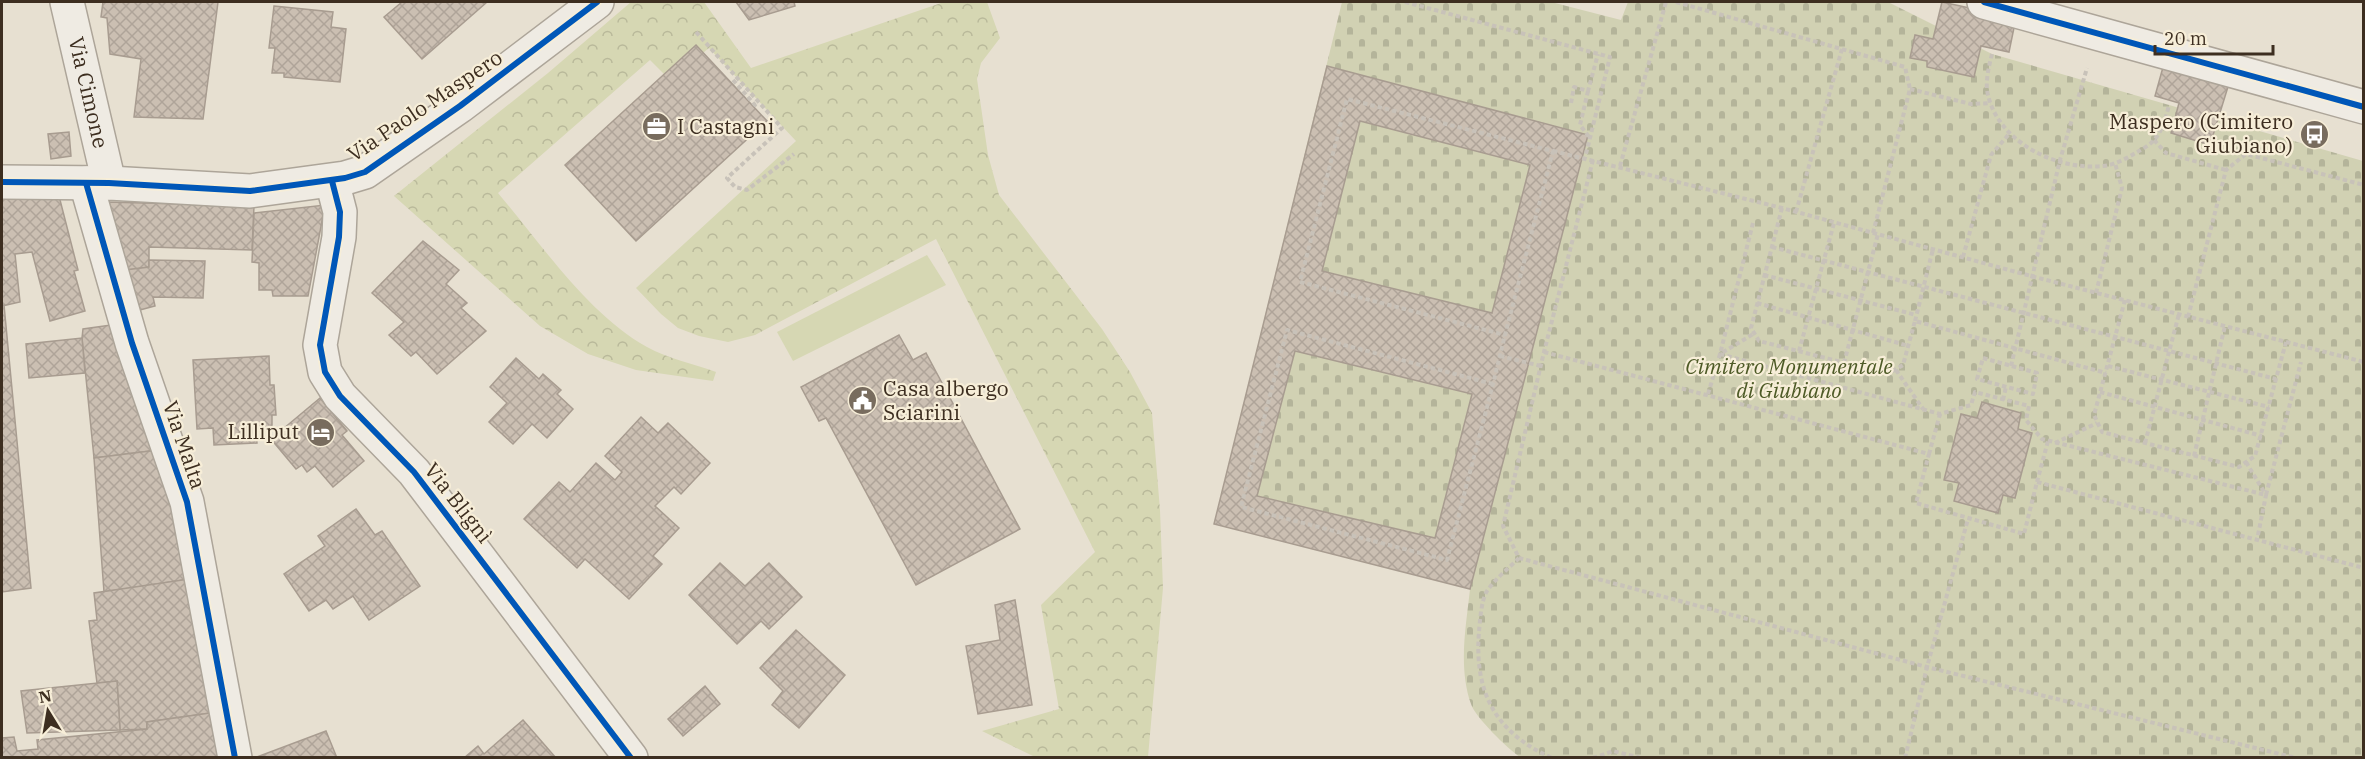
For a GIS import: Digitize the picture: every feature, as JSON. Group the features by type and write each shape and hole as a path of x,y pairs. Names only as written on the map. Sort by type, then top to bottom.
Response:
{"street":[{"name":"Via Cimone","path":"67,2 98,183"},
{"name":"Via Paolo Maspero","path":"2,182 98,183 250,191 332,181 365,172 460,106 597,2"},
{"path":"1984,2 2364,107"},
{"name":"Via Blignì","path":"332,181 340,212 339,237 320,345 326,372 340,396 414,472 631,758"},
{"name":"Via Malta","path":"98,183 132,343 187,502 236,758"}],"path":[{"path":"1405,2 1610,57 1585,158"},
{"path":"1620,166 1666,2"},
{"path":"1676,2 1905,67 1910,89 1844,363"},
{"path":"696,32 782,128 728,177 735,187 747,190 794,154"},
{"path":"2011,366 2060,160 2097,32"},
{"path":"1797,212 1842,49"},
{"path":"1590,138 1580,125 1598,54"},
{"path":"1992,54 1987,89 1991,103 2009,134 2040,154 2060,160 2085,166 2104,166 2141,150 2154,140 2164,124 2169,105"},
{"path":"733,80 755,105 757,101"},
{"path":"1570,103 1574,87 1588,91"},
{"path":"1910,89 1971,104 1991,103"},
{"path":"1505,335 1300,282 1347,99 1620,166 2364,362"},
{"path":"1963,257 1991,155 2009,134"},
{"path":"2154,140 2166,153 2226,170"},
{"path":"1493,384 1287,330 1241,507 1447,560 1493,384 1553,151"},
{"path":"2188,317 2226,170 2246,154 2364,185"},
{"path":"1593,160 1503,526 1519,558 1927,667 2296,758"},
{"path":"2096,292 2122,188 2115,163"},
{"path":"1782,208 1751,327 1759,341 1888,374 1896,370 1904,365 1933,249"},
{"path":"1799,351 1834,222"},
{"path":"1708,394 1753,224"},
{"path":"1772,247 2276,379"},
{"path":"1764,276 1916,315"},
{"path":"2125,300 2094,415 2102,432 2239,467 2255,456 2286,342"},
{"path":"1757,303 1908,346"},
{"path":"2145,443 2179,314"},
{"path":"1915,321 2106,373"},
{"path":"2194,456 2225,326"},
{"path":"1720,354 1755,333"},
{"path":"1544,352 1929,454"},
{"path":"1720,354 1940,414 1971,405 1975,392 2029,406 2026,420 2042,439 2266,495"},
{"path":"1500,356 1541,366"},
{"path":"1983,358 2011,366 2037,373 2032,394 1977,379 1983,358"},
{"path":"2257,540 2266,495 2301,362"},
{"path":"2108,366 2269,407"},
{"path":"1896,370 1924,410"},
{"path":"2003,400 2006,387"},
{"path":"2100,392 2262,436"},
{"path":"1940,414 1916,503 2024,534 2048,441"},
{"path":"2055,443 2097,423"},
{"path":"2246,462 2266,495"},
{"path":"2037,482 2364,568"},
{"path":"1905,758 1927,667 1968,519"},
{"path":"1519,558 1486,592 1479,626 1477,656 1480,675 1492,710 1508,730 1530,747 1552,758"},
{"path":"1593,758 1613,751 1641,758"}],"green space":[{"path":"631,2 704,2 751,68 944,2 987,2 1000,38 981,63 977,79 988,155 999,195 1102,329 1130,372 1152,413 1160,510 1163,588 1148,757 1035,757 982,731 1059,709 1041,605 1095,552 936,239 755,335 728,342 699,336 678,328 636,288 796,141 709,48 670,80 650,60 498,193 567,277 605,317 655,351 716,372 713,381 636,370 588,354 540,326 394,196 548,73"},
{"name":"Cimitero Monumentale di Giubiano","path":"1342,2 1551,2 1621,20 1628,2 1888,2 1992,54 2363,161 2363,757 1520,757 1485,724 1471,704 1464,661 1470,589 1214,524"},
{"path":"927,255 946,285 793,361 777,332"}],"building":[{"path":"103,2 218,2 203,119 134,117 141,59 110,54 107,18 101,17"},
{"path":"402,2 487,2 422,59 384,17"},
{"path":"736,2 794,2 795,6 749,20"},
{"path":"1942,2 2016,18 2009,52 1981,46 1974,77 1927,67 1927,61 1910,58 1915,35 1933,39"},
{"path":"274,6 333,12 331,27 346,29 340,82 284,77 284,73 272,73 275,48 269,48"},
{"path":"696,45 767,121 636,241 565,165"},
{"path":"2165,60 2231,77 2210,145 2171,133 2179,103 2155,96"},
{"path":"1327,66 1588,135 1470,589 1214,524","holes":["1360,121 1530,165 1492,313 1322,271","1295,351 1472,394 1435,538 1257,496"]},
{"path":"69,132 71,156 51,159 48,134"},
{"path":"2,193 59,196 78,270 74,271 85,311 50,321 32,252 15,254 20,302 2,306"},
{"path":"107,202 254,206 252,250 149,247 149,267 122,271"},
{"path":"325,205 308,296 273,296 272,290 259,290 259,263 252,262 254,213"},
{"path":"423,241 459,270 446,284 467,303 461,308 486,331 437,374 416,352 411,356 389,335 404,322 372,293"},
{"path":"149,260 205,261 203,298 153,297 155,306 136,311 125,270 149,267"},
{"path":"4,305 31,588 2,592 2,306"},
{"path":"118,324 158,450 94,458 83,329"},
{"path":"899,335 913,360 926,353 1020,529 916,585 826,418 819,421 801,387"},
{"path":"82,338 85,373 29,378 26,344"},
{"path":"269,356 270,385 274,385 276,415 272,415 272,428 256,429 257,443 214,445 213,428 197,429 193,360"},
{"path":"516,358 539,379 543,374 561,390 557,394 573,409 547,438 532,424 513,444 489,422 507,403 490,387"},
{"path":"320,398 347,431 342,435 364,461 333,487 315,466 307,472 302,465 296,469 271,439"},
{"path":"1982,402 2021,413 2018,429 2032,433 2015,498 2003,495 1998,513 1954,501 1959,483 1944,480 1961,414 1977,418"},
{"path":"641,417 658,433 668,423 710,463 681,494 674,487 655,506 679,528 653,556 662,564 629,599 585,559 577,568 524,519 559,482 570,492 596,463 615,480 622,472 605,456"},
{"path":"158,450 196,578 104,592 94,458"},
{"path":"356,509 375,535 382,531 420,586 369,620 353,596 333,609 326,600 309,611 284,574 325,546 318,536"},
{"path":"720,563 745,586 769,563 802,597 769,629 761,621 737,644 689,595"},
{"path":"196,578 210,713 147,722 147,729 120,730 117,681 97,683 89,621 97,620 94,593"},
{"path":"1015,600 1032,705 978,714 966,646 1000,640 995,605"},
{"path":"796,630 845,675 799,728 772,705 783,691 760,668"},
{"path":"117,681 120,730 27,733 21,691"},
{"path":"705,686 720,704 683,736 668,719"},
{"path":"210,713 218,758 2,758 2,738 14,737 17,751 38,749 37,740 147,729 147,722"},
{"path":"523,720 556,758 464,758 478,746 484,754"},
{"path":"326,731 337,758 254,758"}],"cycle path":[{"path":"2,182 109,183 250,191 345,178 365,172 460,106 597,2"},
{"path":"1984,2 2364,107"},
{"path":"332,181 340,212 339,237 320,345 325,372 340,396 414,472 631,758"},
{"path":"86,183 132,343 187,502 235,758"}],"place":[{"name":"I Castagni","path":"656,127"},
{"name":"Maspero (Cimitero Giubiano)","path":"2314,134"},
{"name":"Casa albergo Sciarini","path":"862,401"},
{"name":"Lilliput","path":"320,432"}]}
